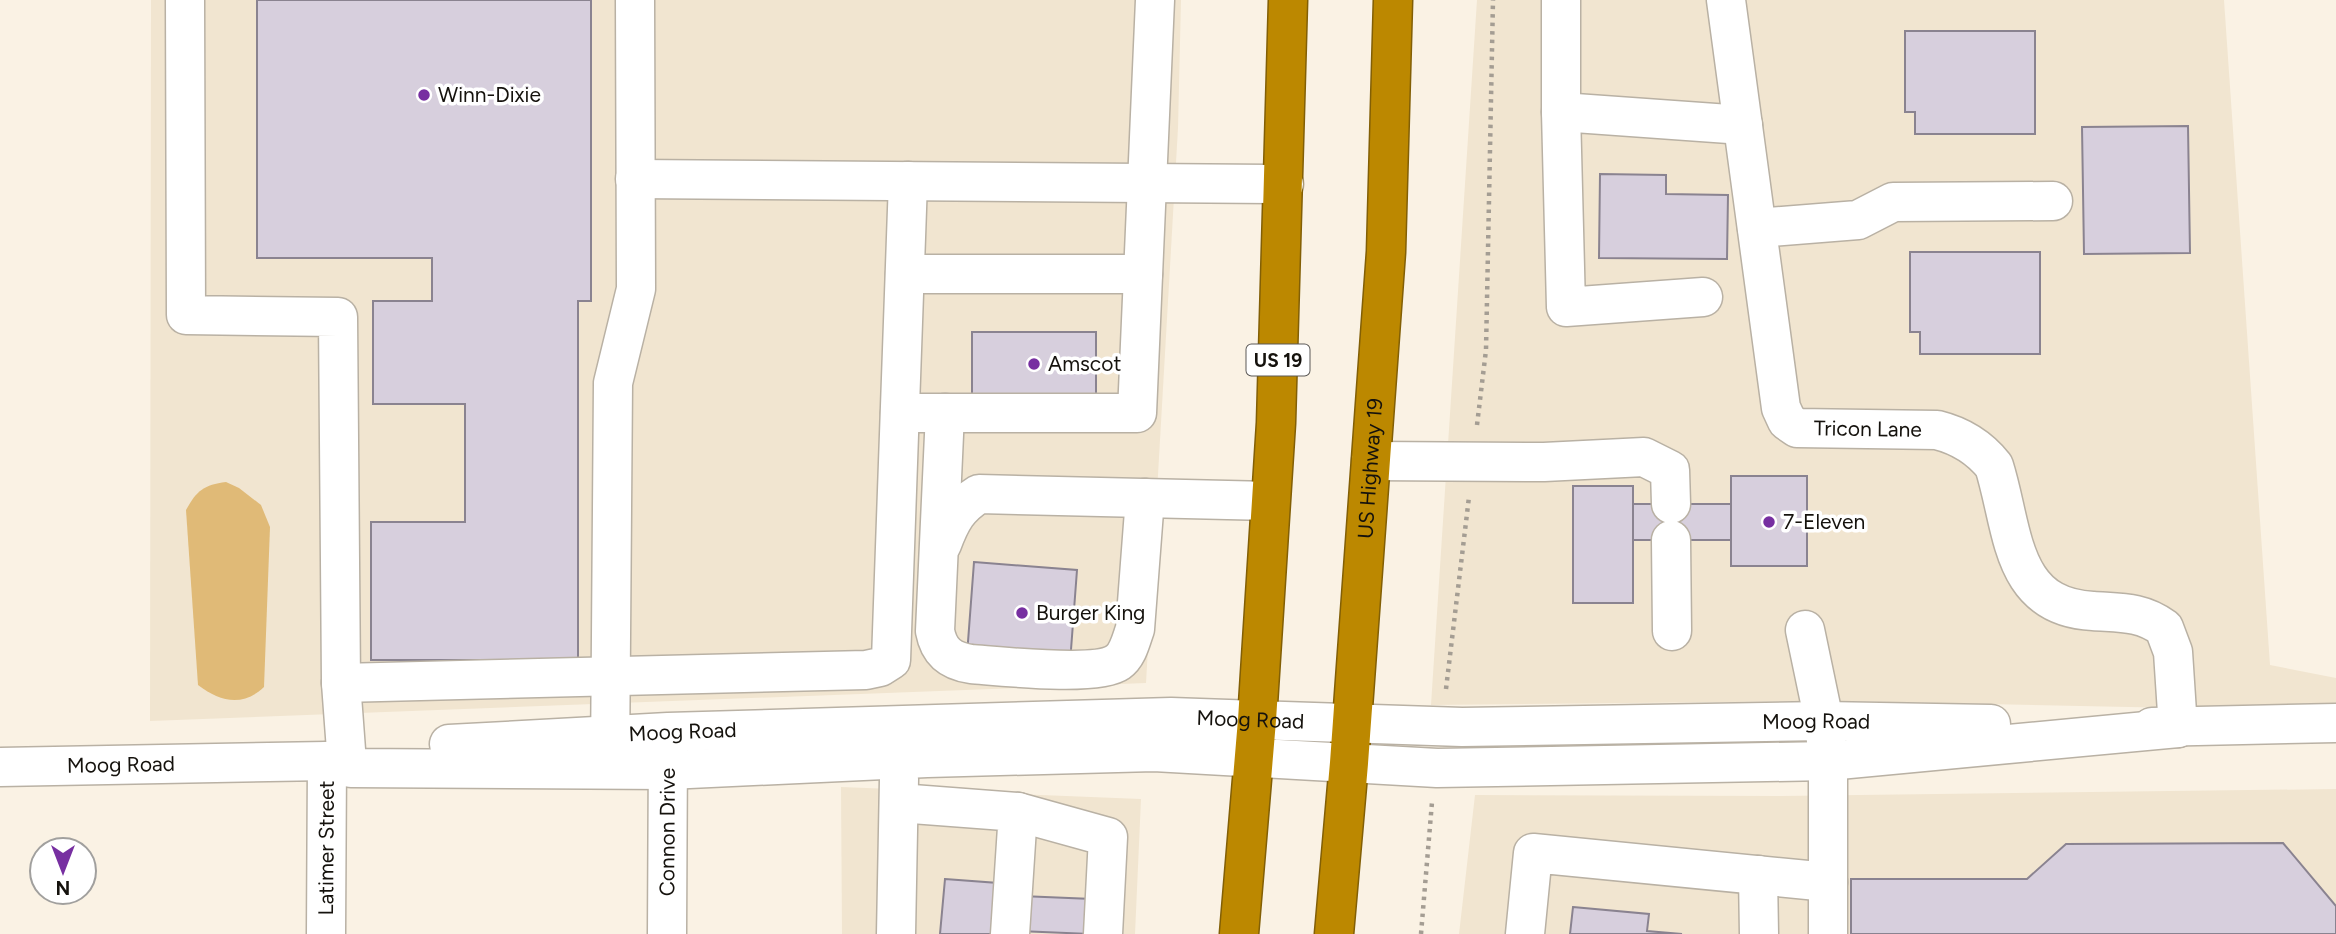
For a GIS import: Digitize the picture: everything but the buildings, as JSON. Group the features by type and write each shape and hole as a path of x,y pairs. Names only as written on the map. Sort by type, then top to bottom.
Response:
{"highway":[{"name":"US 19","path":"1238,934 1256,739 1276,423 1288,0"},
{"name":"US Highway 19","path":"1334,934 1386,252 1393,0"}],"street":[{"name":"Latimer Street","path":"185,0 186,315 338,317 341,683 326,934"},
{"path":"610,752 613,383 636,289 635,0"},
{"path":"900,413 1137,413 1155,0"},
{"path":"1561,0 1560,112 1566,307 1703,296"},
{"name":"Tricon Lane","path":"1726,0 1781,408 1787,421 1797,428 1937,430 1954,434 1985,454 1994,466 2017,556 2032,584 2056,604 2085,611 2140,614 2164,628 2173,652 2178,728"},
{"path":"1560,112 1743,124"},
{"path":"635,179 1284,184"},
{"path":"341,683 866,670 880,667 891,660 908,181"},
{"path":"1757,228 1858,220 1892,202 2053,201"},
{"path":"905,274 1143,274"},
{"path":"945,413 935,631 937,643 945,655 956,662 1082,670 1101,668 1118,662 1129,648 1135,629 1145,498"},
{"path":"1371,461 1544,462 1644,457 1670,470 1672,631"},
{"path":"939,550 954,516 964,503 979,494 1270,501"},
{"path":"1805,630 1824,721 1828,761 1828,934"},
{"name":"Moog Road","path":"0,766 336,756 351,768 610,752 668,732 1171,717 1349,763 1437,768 1828,761 2178,728"},
{"name":"Moog Road","path":"610,752 668,770 899,759 1154,752 1352,723 1466,726 1824,721 2178,728 2336,723"},
{"name":"Connon Drive","path":"667,934 668,732"},
{"path":"897,934 899,759"},
{"path":"899,803 1018,812 1108,837 1103,934"},
{"path":"1010,934 1018,812"},
{"path":"1525,934 1533,853 1828,882"},
{"path":"1758,875 1759,934"}],"path":[{"path":"1450,654 1486,350 1493,0"},
{"path":"1421,934 1432,802"}],"shaded area":[{"path":"151,0 1181,0 1178,128 1146,683 150,721"},
{"path":"1477,0 2224,0 2270,665 2336,678 2336,703 2177,708 1842,701 1431,705"},
{"path":"226,482 239,488 261,505 270,527 264,687 240,700 223,698 198,685 186,510 202,490"},
{"path":"841,787 1141,799 1135,934 842,934"},
{"path":"2336,789 2336,934 1459,934 1475,795 1781,796"}],"place":[{"name":"Winn-Dixie","path":"424,95"},
{"name":"Amscot","path":"1034,364"},
{"name":"7-Eleven","path":"1769,522"},
{"name":"Burger King","path":"1022,613"}]}
